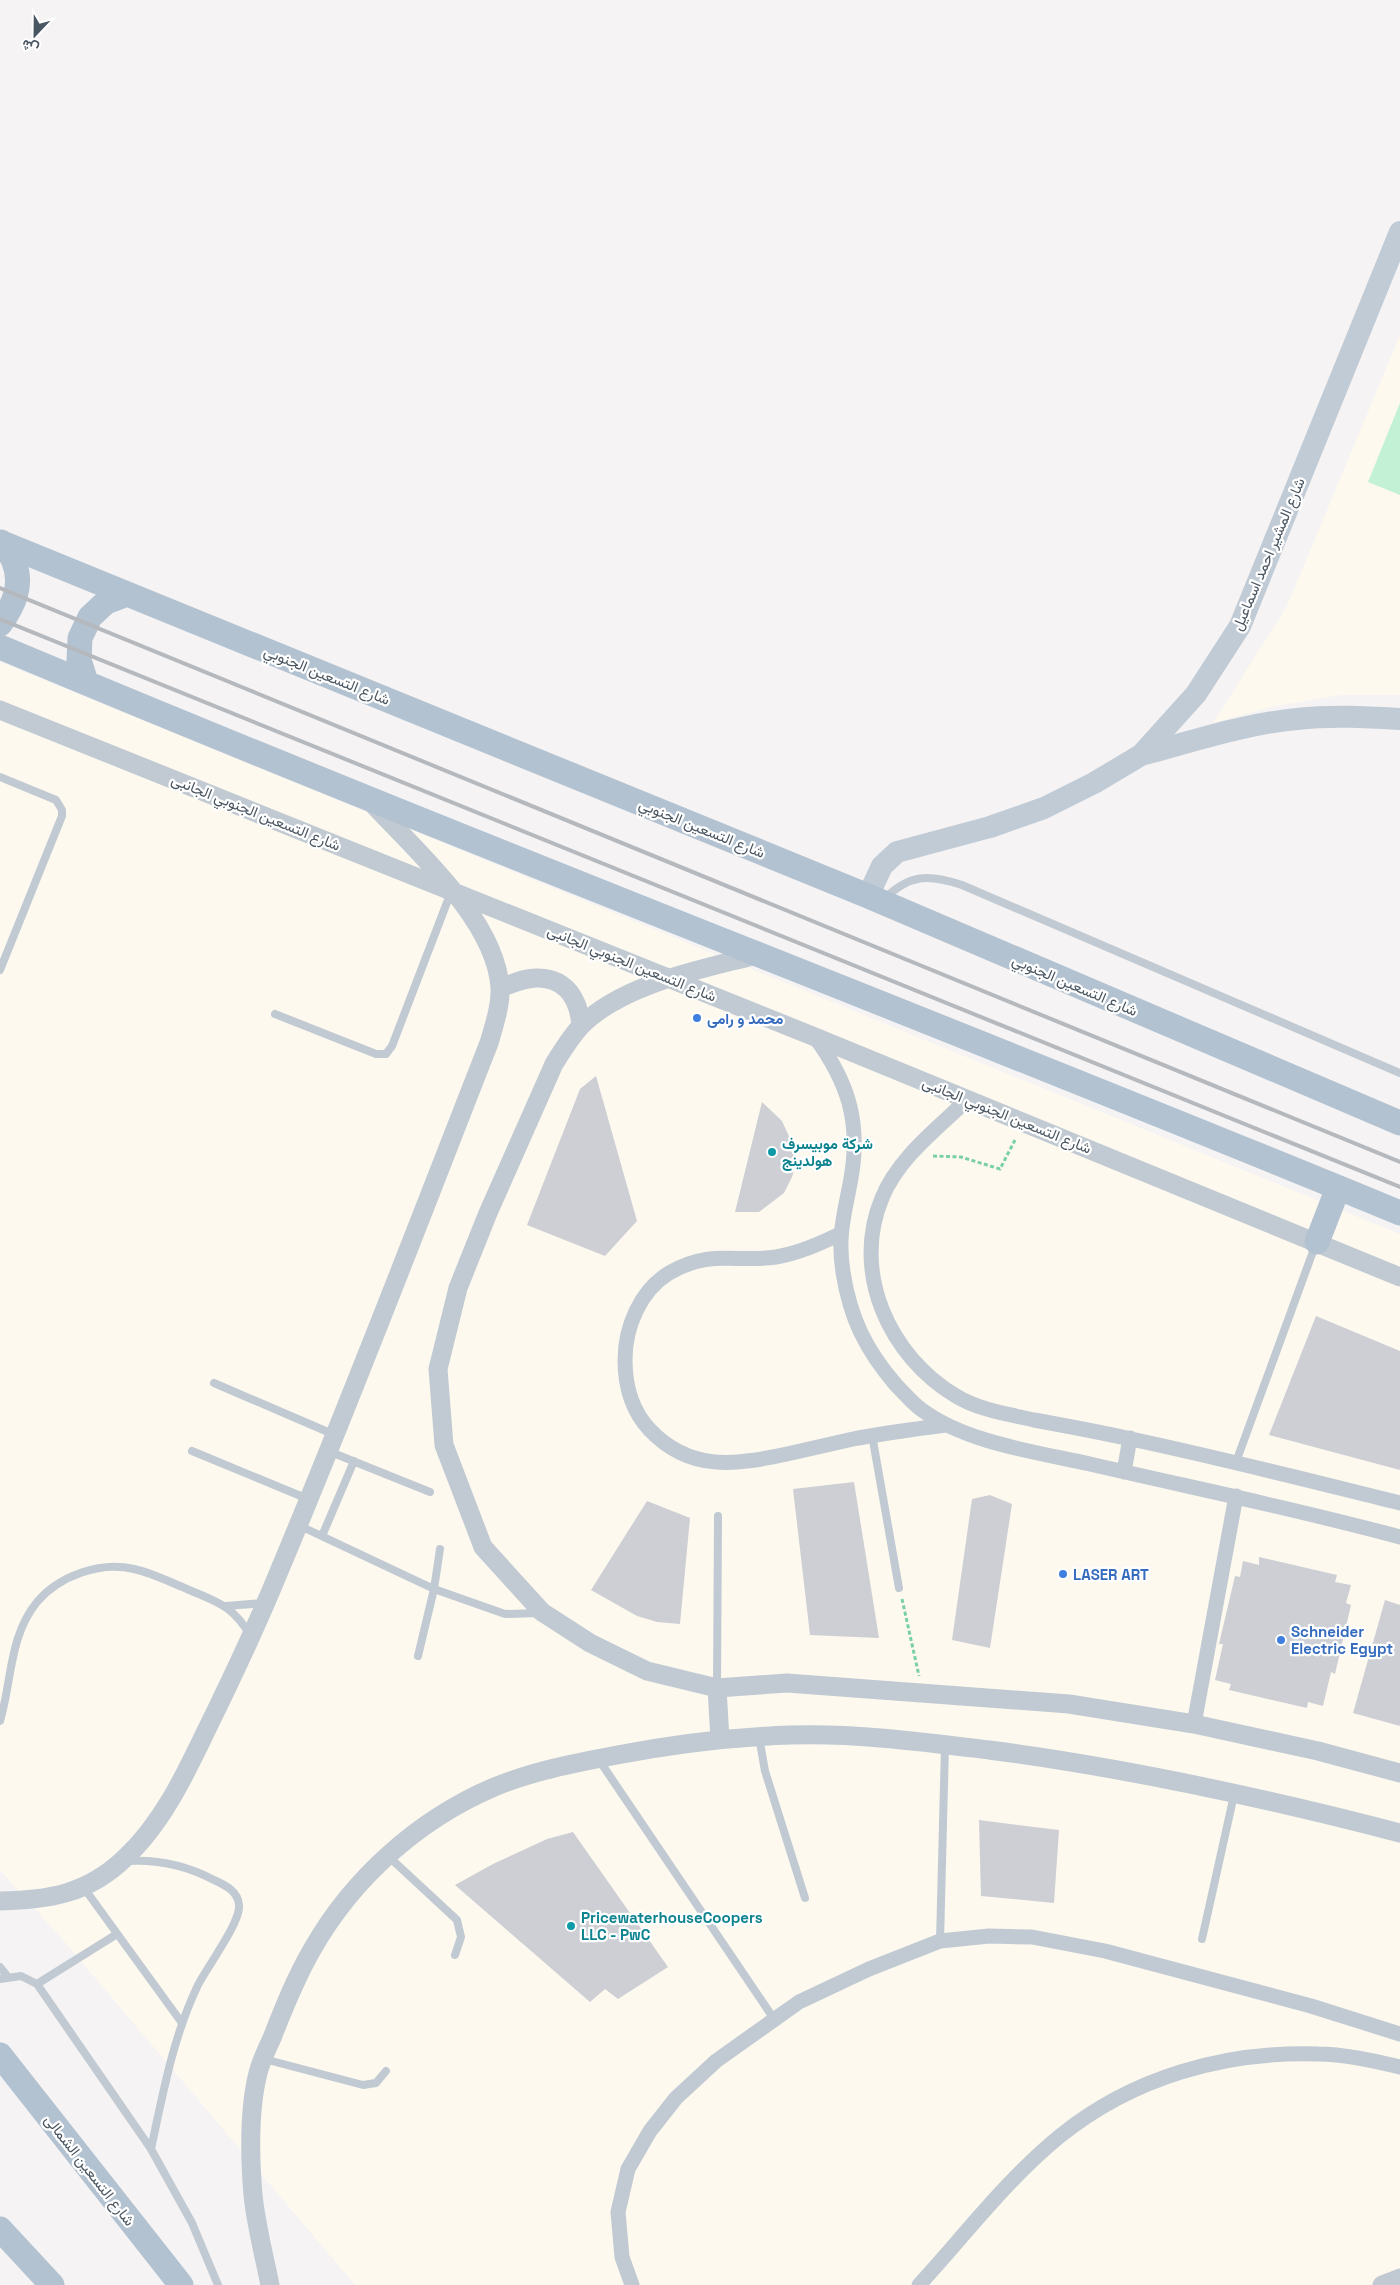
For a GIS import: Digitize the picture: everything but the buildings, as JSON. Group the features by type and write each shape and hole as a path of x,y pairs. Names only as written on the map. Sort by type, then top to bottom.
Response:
{"main road":[{"name":"شارع المشير احمد اسماعيل","path":"875,899 882,866 891,855 990,827 1044,808 1094,783 1142,754 1196,694 1240,626 1400,232"},
{"path":"0,624 12,608 18,585 14,562 1,542"},
{"name":"شارع التسعين الجنوبي","path":"1,542 875,899 1400,1123"},
{"path":"86,682 79,660 80,638 90,618 106,602 127,594"},
{"path":"0,646 370,801 760,954 1400,1213"},
{"path":"1196,694 1193,720 1198,730 1208,736"},
{"path":"1142,754 1208,736 1296,719 1349,716 1400,719"},
{"path":"1316,1242 1338,1188"},
{"name":"شارع التسعين الشمالى","path":"0,2055 181,2285"},
{"path":"0,2229 52,2285"}],"street":[{"name":"شارع التسعين الجنوبي الجانبى","path":"0,710 815,1037 1400,1277"},
{"path":"0,1901 44,1898 84,1888 122,1861 150,1832 179,1785 252,1639 332,1443 489,1043 498,1011 500,988 495,963 485,938 452,890 370,801"},
{"path":"760,954 669,978 617,1001 598,1012 582,1026 566,1044 554,1064 488,1213 458,1288 438,1369 444,1445 483,1547 542,1612 590,1643 648,1671 716,1688 787,1683 1069,1704 1194,1724 1318,1751 1400,1773"},
{"path":"500,988 538,978 556,982 571,992 580,1008 582,1026"},
{"path":"815,1037 833,1062 840,1076 846,1089 853,1118 855,1148 840,1234 840,1252 850,1307 862,1337 878,1364 921,1410 946,1425 1017,1447 1236,1496 1400,1536"},
{"path":"968,1100 929,1136 902,1165 882,1197 872,1232 871,1269 879,1305 897,1338 923,1372 957,1397 996,1412 1130,1438 1400,1503"},
{"path":"840,1234 806,1250 790,1254 759,1258 716,1257 694,1262 669,1274 654,1284 645,1296 631,1323 625,1353 627,1384 638,1413 656,1436 679,1452 702,1461 733,1463 872,1435 946,1425"},
{"path":"1124,1472 1130,1438"},
{"path":"1194,1724 1236,1496"},
{"path":"716,1688 720,1739"},
{"path":"270,2285 253,2197 251,2132 258,2073 297,1975 324,1927 358,1884 398,1846 443,1814 492,1788 544,1770 598,1758 720,1739 795,1735 861,1737 945,1744 1038,1756 1112,1769 1310,1810 1400,1833"},
{"path":"632,2285 622,2257 618,2212 628,2169 650,2130 676,2098 716,2061 799,2002 869,1969 940,1941 989,1936 1032,1936 1105,1951 1311,2006 1400,2034"},
{"path":"924,2283 1019,2174 1060,2136 1105,2105 1156,2080 1209,2063 1258,2054 1319,2054 1400,2067"},
{"path":"1382,2285 1400,2278"}],"lane":[{"path":"0,777 56,800 62,810 62,816 0,970"},
{"path":"875,899 897,886 918,878 940,878 962,885 1400,1073"},
{"path":"275,1014 376,1054 386,1054 392,1046 452,890"},
{"path":"1236,1462 1316,1242"},
{"path":"214,1384 332,1443 354,1461 430,1492"},
{"path":"872,1435 899,1588"},
{"path":"192,1452 309,1499"},
{"path":"322,1536 354,1461"},
{"path":"716,1688 718,1516"},
{"path":"298,1525 434,1589 505,1614 542,1612"},
{"path":"418,1656 434,1589 440,1549"},
{"path":"0,1721 14,1648 23,1623 38,1602 57,1584 80,1572 106,1567 132,1568 158,1576 226,1606 236,1616 252,1639"},
{"path":"226,1606 266,1602"},
{"path":"759,1737 765,1771 805,1898"},
{"path":"940,1941 945,1744"},
{"path":"598,1758 774,2019"},
{"path":"1202,1939 1234,1794"},
{"path":"388,1856 457,1920 461,1937 455,1955"},
{"path":"122,1861 151,1860 193,1869 228,1887 238,1898 239,1913 199,1983 182,2023 150,2149"},
{"path":"84,1888 182,2023"},
{"path":"37,1984 117,1934"},
{"path":"0,1967 4,1978 21,1976 37,1984 150,2149 192,2223 218,2285"},
{"path":"264,2059 363,2085 376,2083 386,2071"}],"path":[{"path":"902,1165 928,1156 960,1157 1000,1169 1024,1122"},
{"path":"899,1588 923,1693"}],"shaded area":[{"path":"1400,335 1400,695 1341,695 1271,707 1213,723 1287,606"},
{"path":"0,662 1400,1234 1400,2285 355,2285 63,1940 0,1870"}],"green space":[{"path":"1400,403 1400,495 1368,482"}],"railway":[{"path":"0,588 1400,1162"},
{"path":"0,619 1400,1187"}],"place":[{"name":"محمد و رامى","path":"697,1018"},
{"name":"شركة موبيسرف هولدينج","path":"772,1152"},
{"name":"LASER ART","path":"1063,1574"},
{"name":"Schneider Electric Egypt","path":"1281,1640"},
{"name":"PricewaterhouseCoopers LLC - PwC","path":"571,1926"}]}
